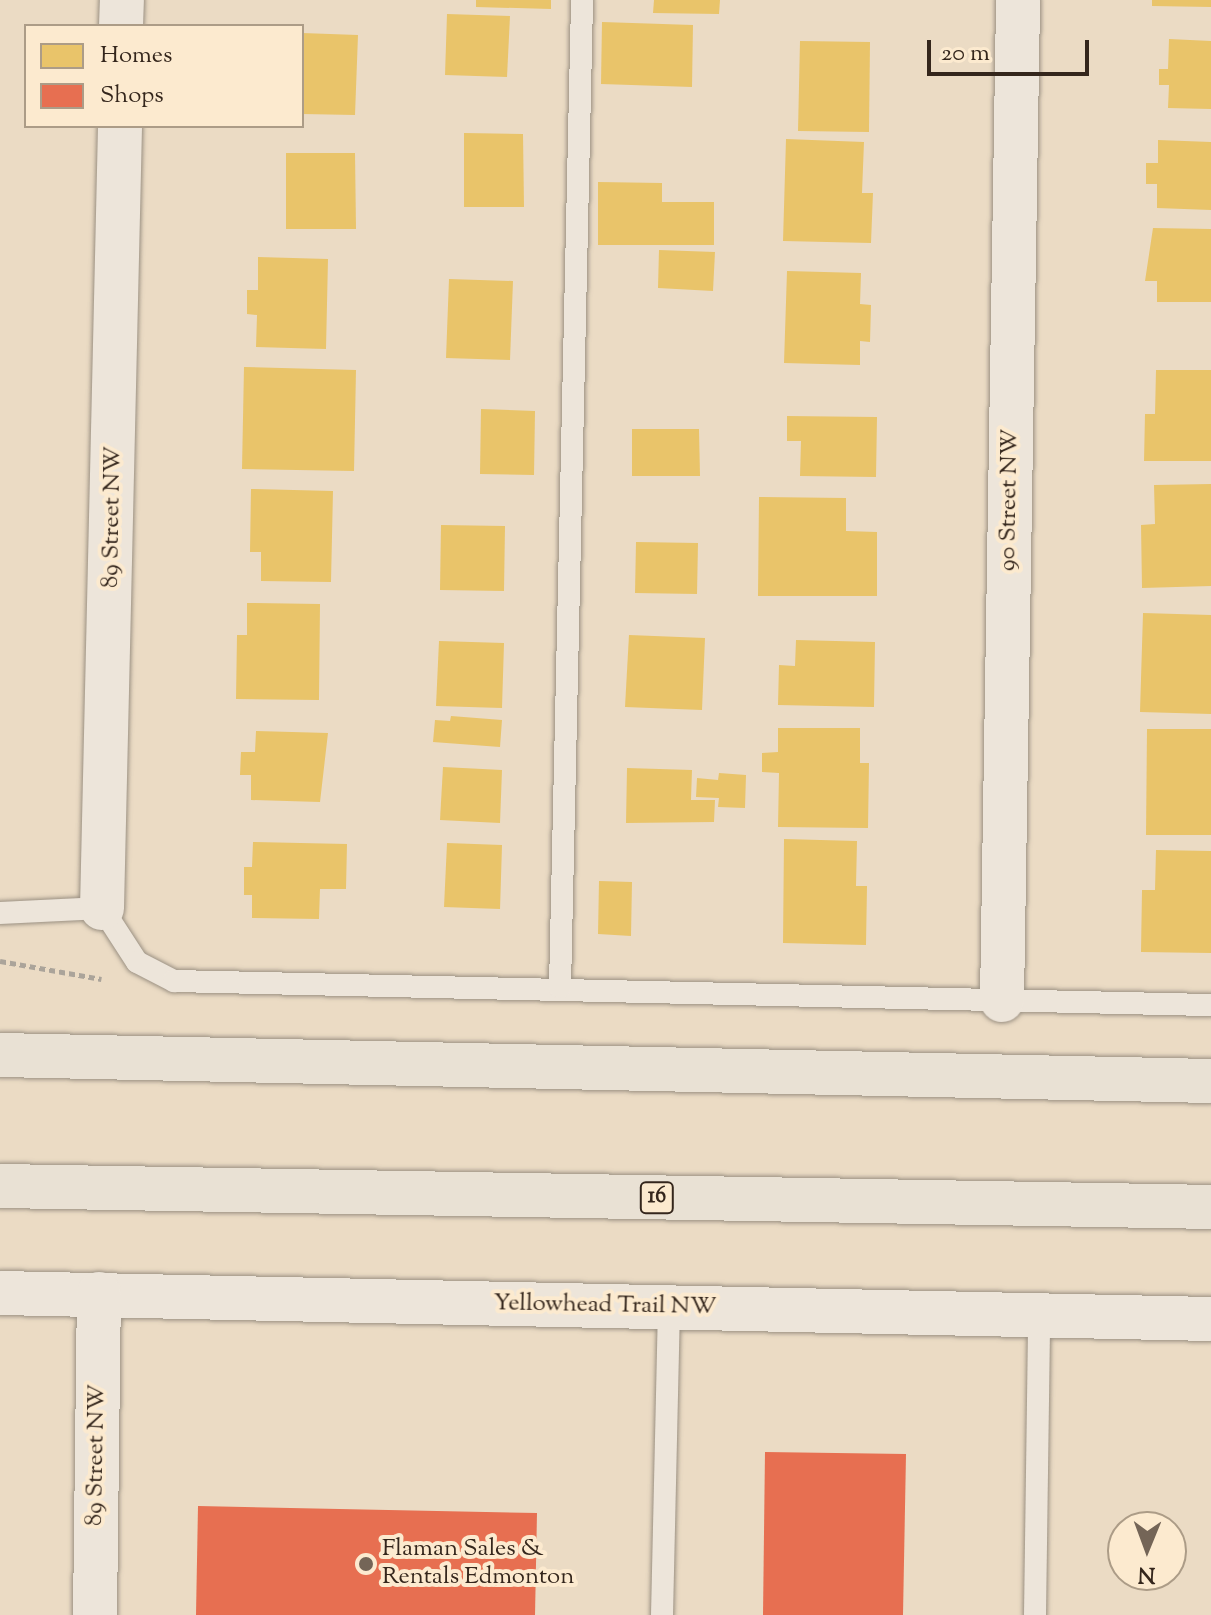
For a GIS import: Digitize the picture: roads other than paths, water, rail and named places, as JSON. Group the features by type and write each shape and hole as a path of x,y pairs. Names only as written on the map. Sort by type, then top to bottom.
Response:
{"highway":[{"path":"0,1055 1211,1081"},
{"name":"16","path":"0,1186 1211,1207"}],"street":[{"path":"121,24 122,0"},
{"name":"90 Street NW","path":"1002,1000 1018,0"},
{"name":"89 Street NW","path":"102,908 120,128"},
{"name":"Yellowhead Trail NW","path":"0,1293 1211,1319"},
{"name":"89 Street NW","path":"95,1615 99,1294"}],"lane":[{"path":"560,987 582,0"},
{"path":"0,913 102,908 137,962 174,981 560,987 1211,1005"},
{"path":"662,1615 669,1308"},
{"path":"1035,1615 1039,1315"}],"place":[{"name":"Flaman Sales & Rentals Edmonton","path":"366,1564"}]}
